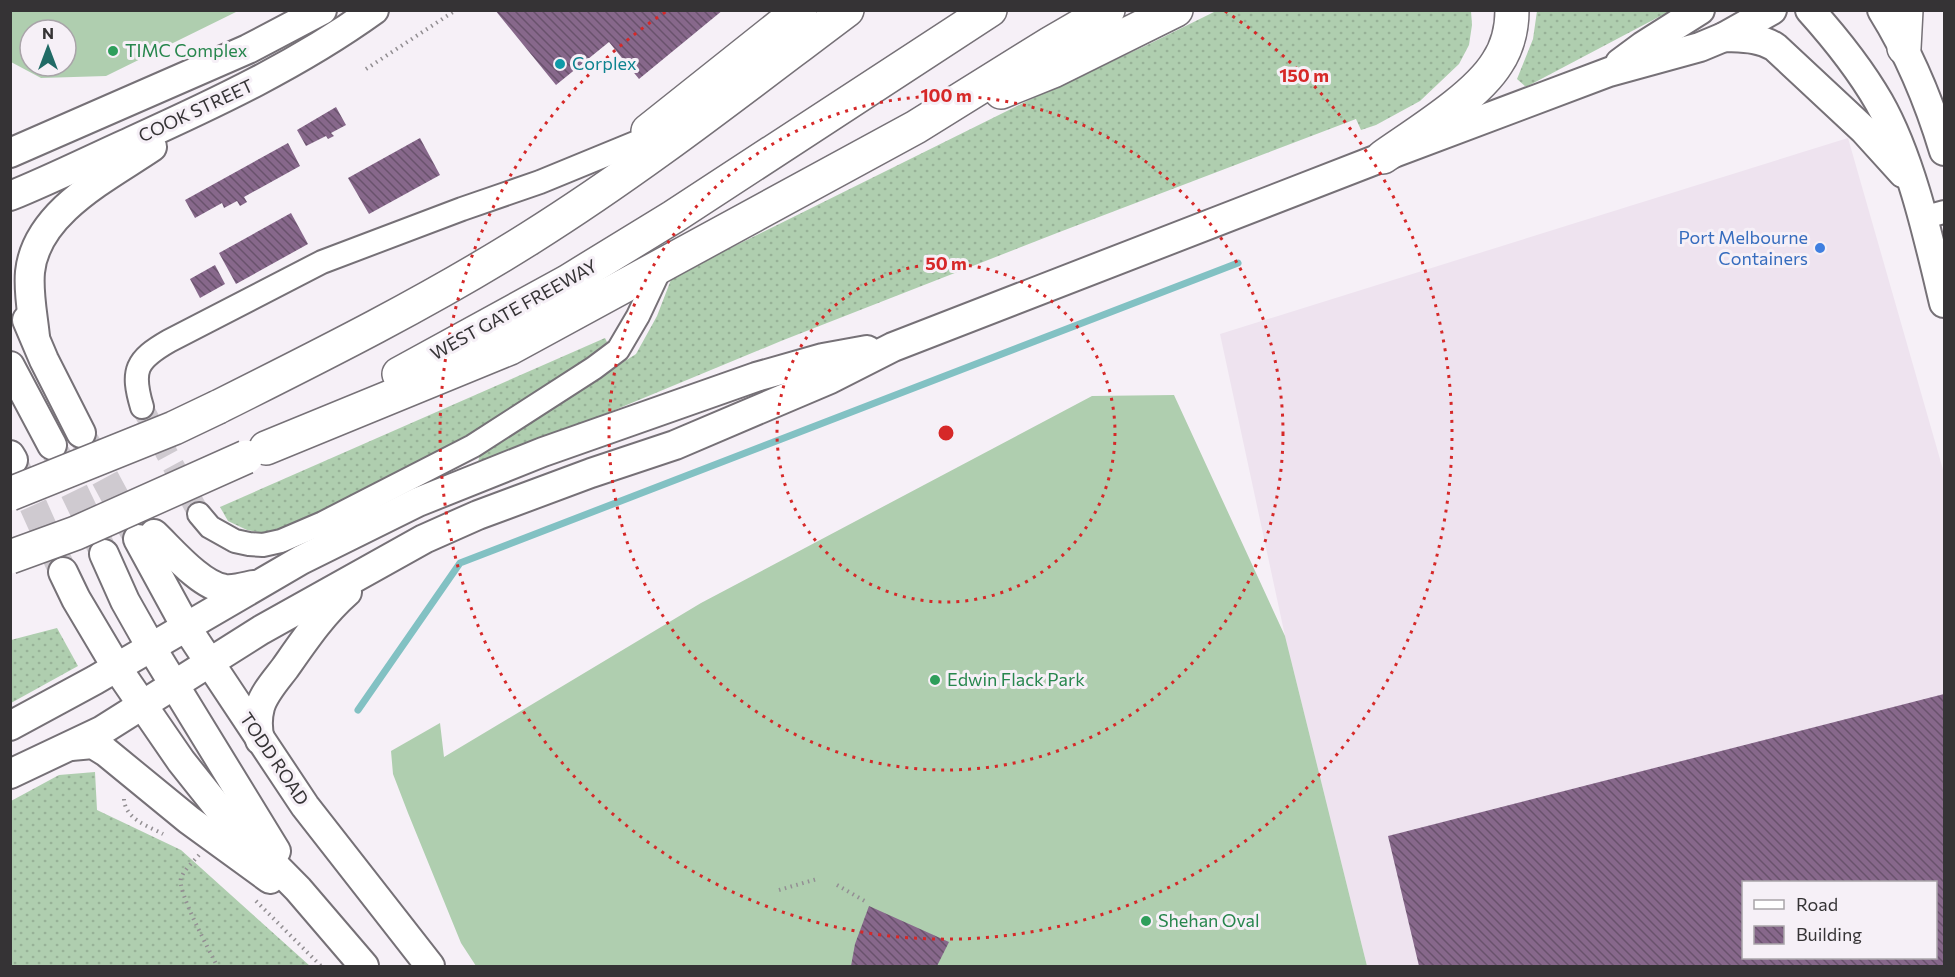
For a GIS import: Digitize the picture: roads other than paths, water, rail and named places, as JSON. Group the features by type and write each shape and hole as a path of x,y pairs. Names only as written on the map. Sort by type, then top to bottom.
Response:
{"highway":[{"path":"620,179 635,143 800,10"},
{"path":"10,494 174,428 218,407 325,354 473,272 620,179 847,10"},
{"name":"WEST GATE FREEWAY","path":"10,557 76,533 256,453 567,282 673,217 990,10"},
{"path":"256,453 510,348 916,127 1108,10"},
{"path":"916,127 1053,71 1176,10"},
{"path":"1383,157 1454,106 1487,77 1498,63 1506,47 1512,10"},
{"path":"1904,48 1906,10"}],"main road":[{"name":"COOK STREET","path":"13,148 248,49 322,10"},
{"name":"COOK STREET","path":"10,196 216,103 263,79 342,33 374,10"},
{"path":"1609,72 1643,46 1700,10"},
{"path":"10,774 100,731 261,630 388,558 478,515 686,441 830,379 893,347 1383,157 1609,72 1655,61 1724,37 1772,10"},
{"path":"1809,10 1866,80 1896,137 1912,183"},
{"path":"1882,10 1904,48 1924,91 1944,151"},
{"path":"1724,37 1750,38 1767,42 1774,47 1864,130 1912,183 1933,215 1944,303"},
{"path":"35,337 31,269 36,250 57,216 80,195 216,103"},
{"path":"10,282 81,434"},
{"path":"10,726 117,668 261,583 418,502 543,452 789,366 857,351 893,347"},
{"path":"10,366 52,445"},
{"name":"TODD ROAD","path":"261,583 238,588 215,586 146,536 186,627 260,740 305,806 430,966"},
{"path":"104,554 125,602 151,647 298,888"},
{"path":"260,740 258,717 269,689 333,604 388,558"},
{"path":"63,572 76,599 117,668 208,796 298,888 364,966"},
{"path":"71,746 93,744 106,752 189,820 322,918"}],"lane":[{"path":"142,407 136,381 137,369 148,354 169,341 322,262 462,208 540,182 635,143"},
{"path":"199,514 210,527 235,541 263,545 281,541 473,446 618,350 638,316 662,265"}],"waterway":[{"path":"358,710 460,563 1238,263"}],"tunnel":[{"path":"142,407 199,514"},
{"path":"85,441 134,532"},
{"path":"56,453 101,547"},
{"path":"16,467 63,572"}],"place":[{"name":"TIMC Complex","path":"113,51"},
{"name":"Corplex","path":"560,64"},
{"name":"Port Melbourne Containers","path":"1820,248"},
{"name":"Edwin Flack Park","path":"935,680"},
{"name":"Shehan Oval","path":"1146,921"}]}
